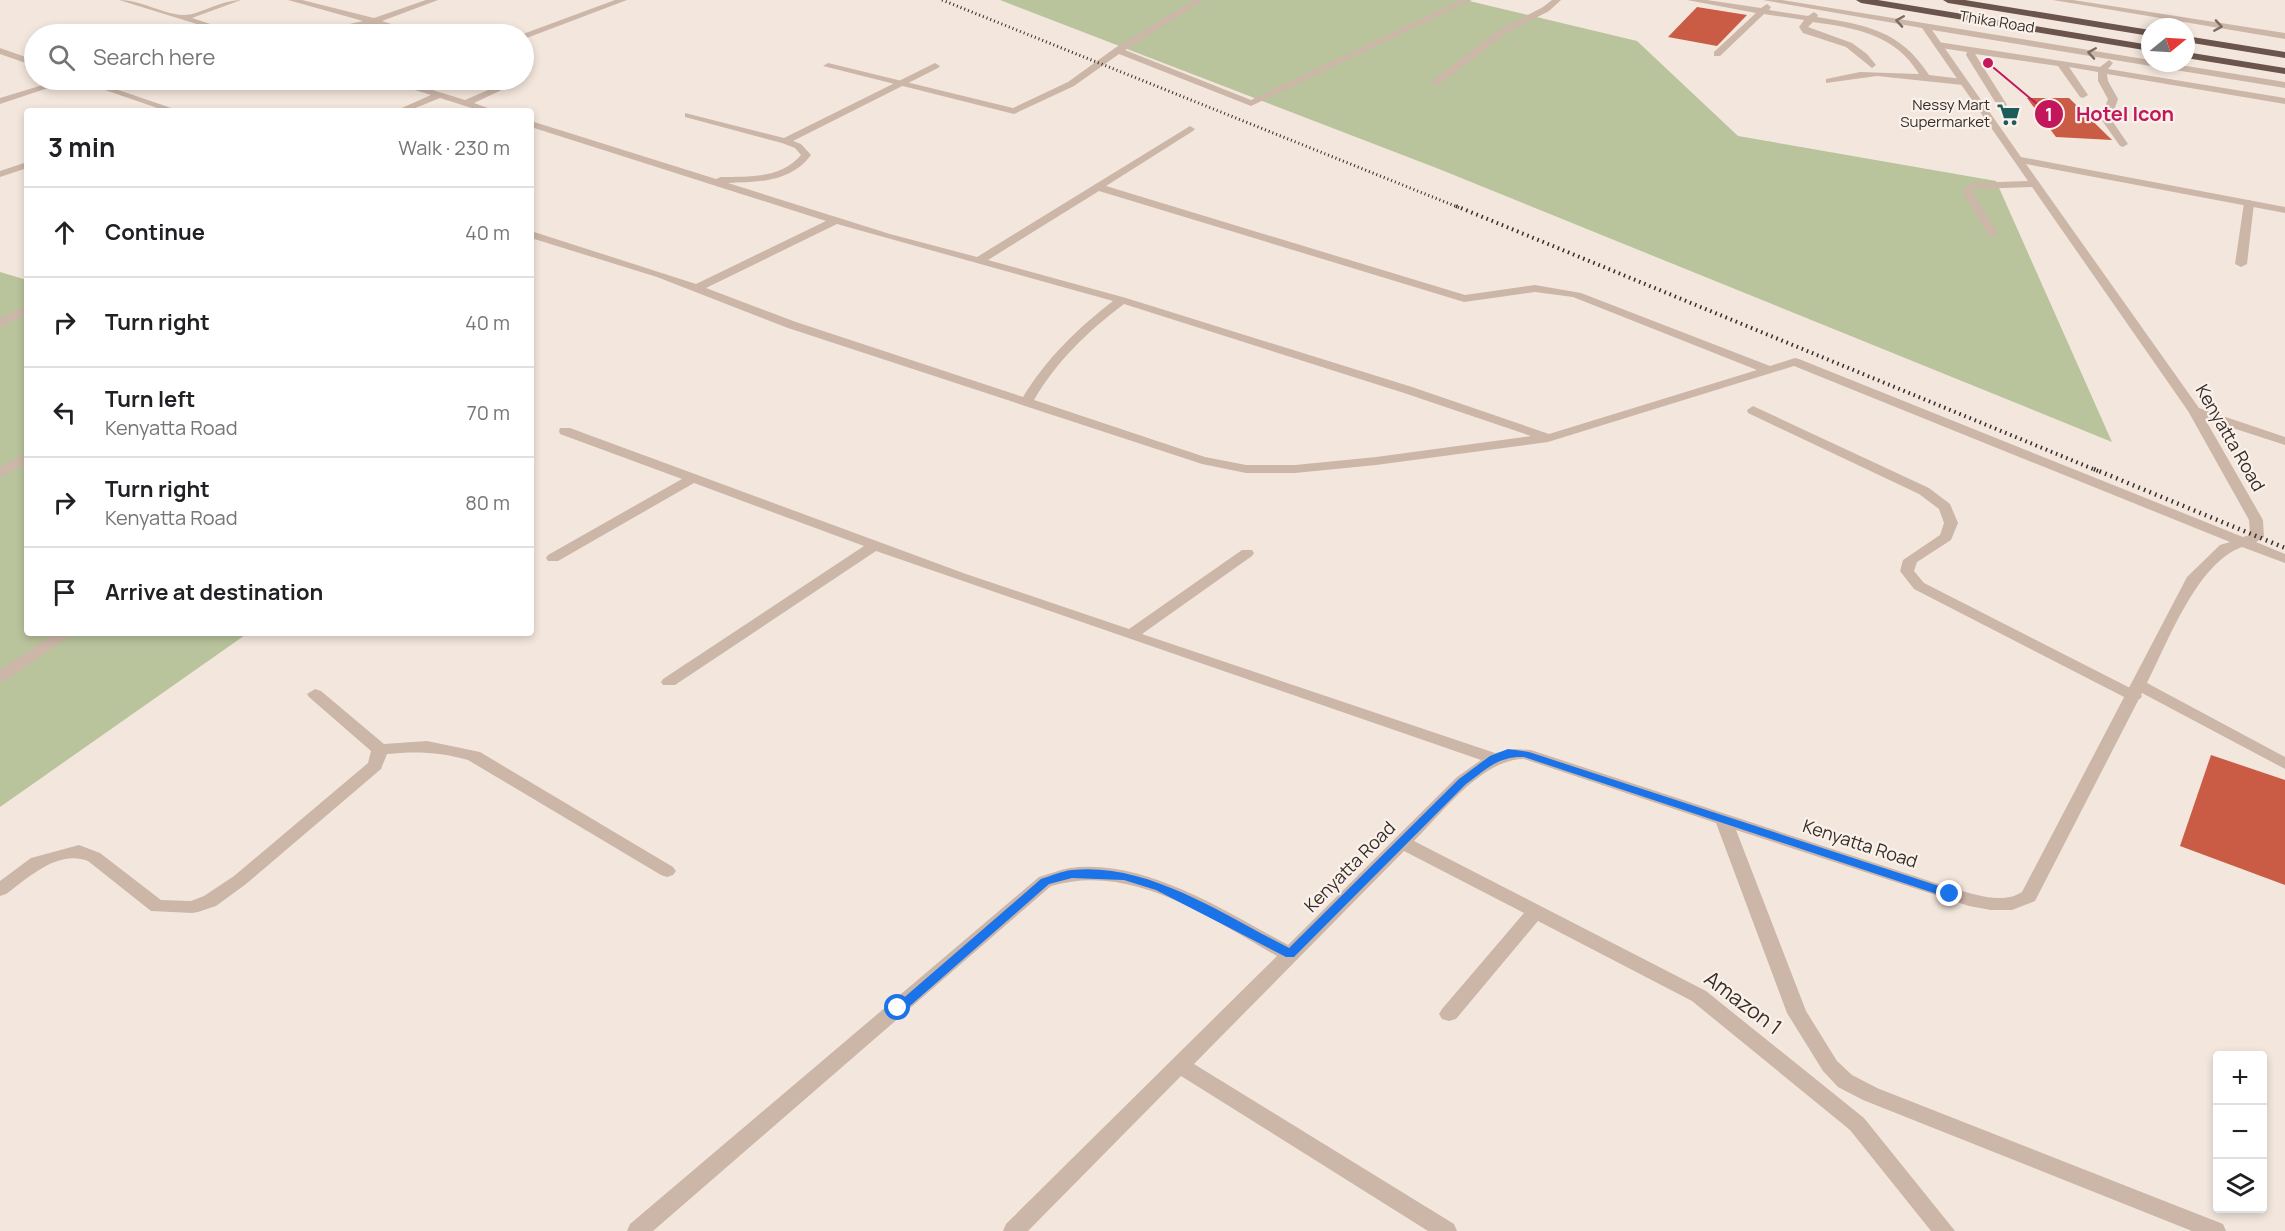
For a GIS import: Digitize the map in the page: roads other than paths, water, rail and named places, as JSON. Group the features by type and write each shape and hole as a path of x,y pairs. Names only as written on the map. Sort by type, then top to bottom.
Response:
{"highway":[{"name":"Thika Road","path":"1861,0 2141,47"},
{"name":"Thika Road","path":"1948,0 2141,32"},
{"path":"2195,40 2285,55"},
{"path":"2195,56 2285,71"}],"street":[{"path":"123,0 204,24"},
{"path":"184,18 237,0"},
{"path":"292,0 383,24"},
{"path":"310,5 325,0"},
{"path":"361,24 434,0"},
{"path":"534,33 623,0"},
{"path":"828,66 1014,111 1071,84 1118,50 1200,0"},
{"path":"1118,50 1251,103 1468,0"},
{"path":"1435,83 1502,32 1546,9 1557,0"},
{"path":"1691,0 1856,26 1888,38 1913,56 1927,79"},
{"path":"2057,0 2285,36"},
{"path":"1718,54 1762,12 1770,1"},
{"name":"Thika Road","path":"1770,1 2141,61"},
{"path":"1821,9 1803,27 1806,31 1853,46 1861,51 1872,65"},
{"name":"Kenyatta Road","path":"1014,1231 1462,781 1494,759 1508,753 1525,754 1950,894 2006,904 2022,903 2030,896 2194,577 2225,548 2257,537 2256,520 2194,411 1924,25"},
{"path":"1938,45 2061,63 2285,101"},
{"path":"0,51 24,59"},
{"path":"1974,51 1970,55 2002,105"},
{"path":"2102,70 2115,57"},
{"path":"2061,63 2083,94"},
{"path":"785,141 935,66"},
{"path":"2102,70 2103,81 2113,99 2106,119 2123,144"},
{"name":"Thika Road","path":"2195,70 2285,85"},
{"path":"1829,81 1840,76 1854,75 1963,82"},
{"path":"0,101 35,90"},
{"path":"111,90 166,108"},
{"path":"423,90 481,108"},
{"path":"465,103 495,90"},
{"path":"406,108 439,95"},
{"path":"687,115 785,141 798,146 806,155 801,162 774,176 712,181"},
{"path":"534,125 836,220 1122,300 1408,390 1548,438"},
{"path":"979,261 1190,129"},
{"path":"2017,159 2285,210"},
{"path":"0,174 24,166"},
{"path":"1993,234 1967,191 1971,186 2034,184"},
{"path":"1098,187 1464,298 1486,298 1520,290 1556,289 1577,295 1767,369"},
{"path":"2241,264 2249,203"},
{"path":"696,288 836,220"},
{"path":"534,235 696,288 792,325 1202,460 1245,469 1295,469 1376,461 1548,438 1795,362 2285,559"},
{"path":"1027,401 1044,371 1067,345 1084,328 1122,300"},
{"path":"0,323 24,311"},
{"path":"1753,410 1924,491 1945,507 1951,523 1946,537 1910,560 1907,571 1919,586 2285,764"},
{"path":"2194,411 2285,441"},
{"path":"566,431 875,545 1494,759"},
{"path":"0,473 24,459"},
{"path":"553,558 694,478"},
{"path":"669,682 875,545"},
{"path":"1130,635 1247,553"},
{"path":"0,677 62,636"},
{"path":"315,694 380,750 414,746 445,746 474,756 667,872"},
{"path":"0,890 37,862 79,851 94,857 157,906 192,907 210,901 240,880 375,765 380,750"},
{"path":"1723,819 1797,1013 1830,1066 1845,1081 1870,1094 2215,1231"},
{"name":"Amazon 1","path":"1402,842 1699,996 1857,1124 1944,1231"},
{"path":"638,1231 1045,881 1072,874 1124,876 1160,887 1290,954"},
{"path":"1449,1014 1536,911"},
{"path":"1180,1065 1446,1231"}],"railway":[{"path":"942,0 1460,208"},
{"path":"1456,206 2098,471"},
{"path":"2094,469 2285,548"}],"place":[{"name":"Hotel Icon","path":"1988,63"},
{"name":"Nessy Mart Supermarket","path":"2008,114"}]}
